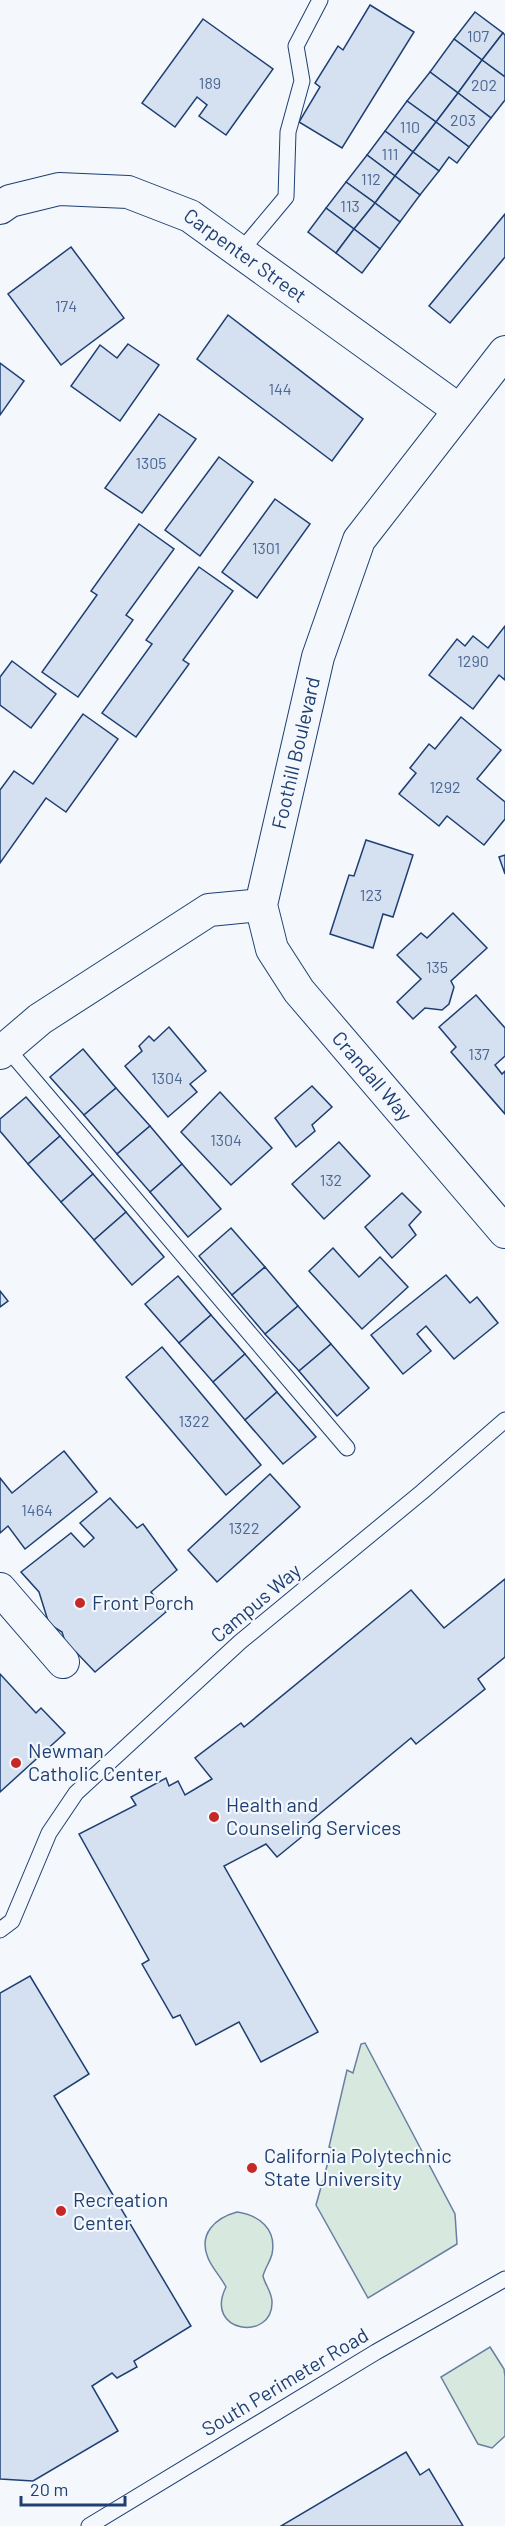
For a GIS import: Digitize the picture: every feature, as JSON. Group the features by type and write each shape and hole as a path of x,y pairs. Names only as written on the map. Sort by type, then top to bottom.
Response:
{"street":[{"name":"Carpenter Street","path":"0,208 10,201 58,189 128,192 190,216 459,410"},
{"name":"Foothill Boulevard","path":"261,905 318,657 359,540 505,352"},
{"path":"3,1050 40,1019 209,910 261,905"},
{"name":"Crandall Way","path":"261,905 272,949 300,991 505,1232"},
{"path":"0,1589 63,1662"}],"lane":[{"path":"240,252 286,197 288,132 302,81 296,46 320,0"},
{"path":"3,1050 347,1448"},
{"name":"Campus Way","path":"0,1930 12,1921 49,1833 76,1793 240,1642 422,1492 505,1420"},
{"name":"South Perimeter Road","path":"94,2525 376,2352 505,2279"}],"shaded area":[{"path":"365,2043 455,2214 457,2244 368,2298 316,2205 332,2148 329,2147 347,2070 353,2073 361,2044"},
{"path":"237,2212 259,2220 272,2237 272,2254 263,2276 272,2302 269,2315 262,2323 252,2327 241,2327 231,2323 224,2314 221,2302 226,2287 210,2262 205,2249 210,2228 222,2218"},
{"path":"490,2347 504,2369 505,2377 505,2436 492,2448 478,2444 441,2377"}],"building":[{"path":"370,5 414,32 342,148 299,122 320,87 315,83 338,46 343,50"},
{"path":"475,12 503,33 482,60 454,39"},
{"path":"203,19 273,69 226,135 199,116 207,105 197,97 175,127 142,103"},
{"path":"503,33 505,35 505,77 482,60"},
{"path":"454,39 482,60 458,93 430,72"},
{"path":"482,60 505,77 505,100 491,118 458,93"},
{"path":"430,72 458,93 436,122 407,101"},
{"path":"458,93 491,118 469,147 436,122"},
{"path":"407,101 436,122 413,152 385,131"},
{"path":"436,122 469,147 457,163 449,157 439,171 413,152"},
{"path":"385,131 413,152 395,176 367,155"},
{"path":"413,152 439,171 420,195 395,176"},
{"path":"367,155 395,176 375,203 346,182"},
{"path":"395,176 420,195 400,222 375,203"},
{"path":"346,182 375,203 354,229 326,208"},
{"path":"375,203 400,222 380,249 354,229"},
{"path":"326,208 354,229 336,253 308,232"},
{"path":"505,214 505,257 450,323 429,306"},
{"path":"354,229 380,249 362,273 336,253"},
{"path":"71,247 124,318 61,365 8,294"},
{"path":"228,315 363,419 332,461 197,359"},
{"path":"128,344 159,365 120,421 71,386 100,345 117,358"},
{"path":"0,363 24,381 0,415"},
{"path":"159,414 196,439 142,513 105,488"},
{"path":"219,457 253,482 200,556 165,530"},
{"path":"275,499 310,524 257,598 222,572"},
{"path":"139,524 174,549 126,615 133,620 78,697 42,672 97,595 91,591"},
{"path":"199,567 233,591 183,660 189,664 136,737 102,713 152,644 146,640"},
{"path":"505,626 505,680 499,675 473,709 429,675 457,639 465,646 473,636 488,648"},
{"path":"12,661 56,694 31,728 0,705 0,677"},
{"path":"83,714 118,739 66,812 46,798 0,863 0,790 14,771 33,784"},
{"path":"461,717 501,750 477,779 505,802 505,819 484,845 447,816 439,826 399,794 416,773 410,768 429,744 435,749"},
{"path":"366,840 413,855 393,917 383,914 373,948 330,934 349,875 354,876"},
{"path":"505,855 505,874 499,857"},
{"path":"453,913 487,948 451,981 454,987 449,1004 442,1010 425,1008 413,1019 397,1002 421,979 397,955 421,933 427,938"},
{"path":"476,995 505,1028 505,1056 495,1065 502,1074 505,1071 505,1114 451,1052 456,1047 439,1027"},
{"path":"169,1027 206,1071 190,1084 197,1092 168,1117 125,1066 142,1051 139,1046 149,1036 154,1041"},
{"path":"83,1049 116,1088 84,1115 50,1077"},
{"path":"312,1086 332,1107 312,1125 315,1131 296,1147 275,1118"},
{"path":"116,1088 150,1126 117,1154 84,1115"},
{"path":"220,1092 272,1148 231,1185 181,1132"},
{"path":"26,1097 60,1136 28,1164 0,1131 0,1119"},
{"path":"150,1126 182,1164 150,1192 117,1154"},
{"path":"60,1136 93,1174 61,1202 28,1164"},
{"path":"339,1142 370,1176 324,1219 292,1184"},
{"path":"182,1164 221,1209 188,1237 150,1192"},
{"path":"93,1174 126,1212 94,1240 61,1202"},
{"path":"402,1193 421,1212 409,1225 416,1235 392,1258 365,1227"},
{"path":"126,1212 164,1257 132,1285 94,1240"},
{"path":"231,1228 265,1267 232,1295 199,1256"},
{"path":"333,1248 359,1277 380,1257 408,1287 362,1329 309,1271"},
{"path":"265,1267 298,1306 265,1334 232,1295"},
{"path":"446,1275 470,1303 477,1297 498,1323 454,1359 426,1326 417,1334 431,1351 403,1374 371,1335"},
{"path":"178,1276 211,1315 179,1343 145,1304"},
{"path":"0,1291 8,1301 0,1307"},
{"path":"298,1306 331,1344 299,1371 265,1334"},
{"path":"211,1315 245,1354 213,1382 179,1343"},
{"path":"331,1344 369,1388 337,1416 299,1371"},
{"path":"162,1347 261,1465 226,1495 126,1377"},
{"path":"245,1354 277,1392 245,1420 213,1382"},
{"path":"277,1392 316,1437 283,1464 245,1420"},
{"path":"64,1451 97,1492 25,1549 8,1526 0,1533 0,1478 12,1493"},
{"path":"270,1474 300,1507 217,1582 188,1550"},
{"path":"110,1498 137,1528 143,1524 177,1570 151,1592 166,1612 95,1672 76,1652 67,1648 62,1632 49,1624 39,1592 21,1572 71,1533 84,1547 94,1538 80,1523"},
{"name":"Health and Counseling Services","path":"505,1579 505,1657 478,1679 485,1689 416,1744 411,1738 300,1830 304,1835 277,1857 266,1844 224,1866 318,2032 261,2062 239,2022 196,2045 180,2015 173,2018 142,1964 149,1960 79,1834 136,1805 131,1797 166,1778 169,1786 178,1781 185,1795 212,1779 195,1758 241,1723 244,1727 411,1590 444,1628"},
{"name":"Newman Catholic Center","path":"0,1674 36,1713 41,1708 65,1733 0,1792"},
{"name":"Recreation Center","path":"30,1976 89,2074 54,2096 191,2326 134,2361 137,2367 117,2378 112,2373 92,2386 118,2431 33,2481 0,2479 0,1993"},
{"path":"406,2452 420,2475 429,2469 463,2526 281,2526"}],"place":[{"name":"Front Porch","path":"80,1603"},
{"name":"Newman Catholic Center","path":"16,1763"},
{"name":"Health and Counseling Services","path":"214,1817"},
{"name":"California Polytechnic State University","path":"252,2168"},
{"name":"Recreation Center","path":"61,2211"}]}
